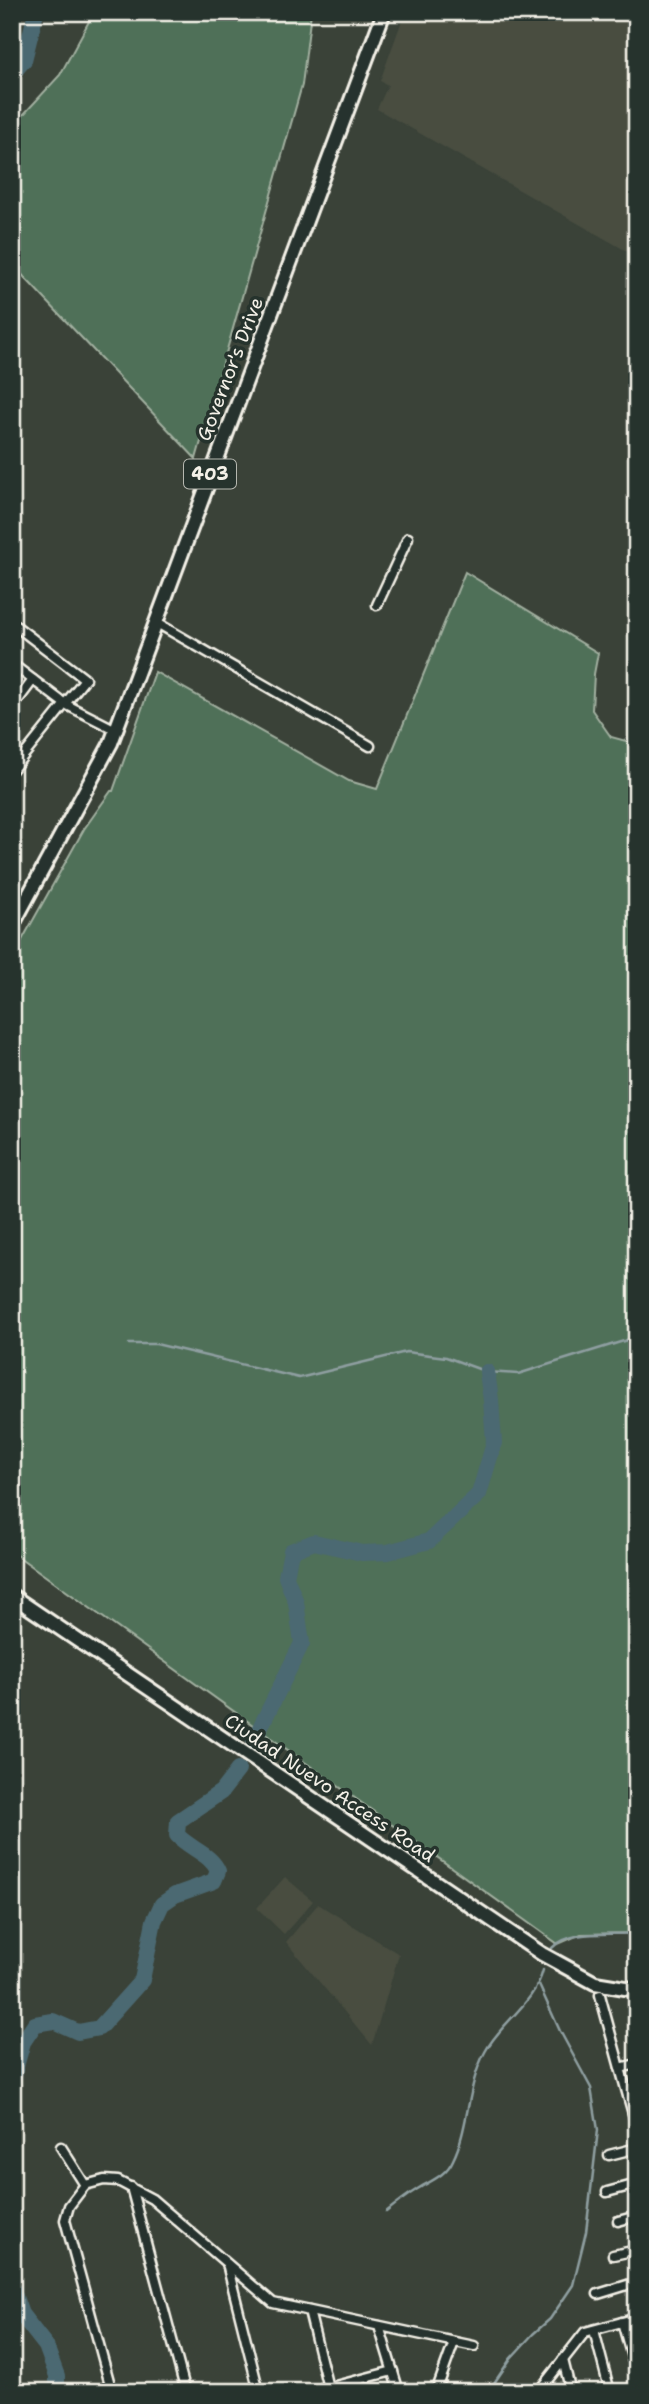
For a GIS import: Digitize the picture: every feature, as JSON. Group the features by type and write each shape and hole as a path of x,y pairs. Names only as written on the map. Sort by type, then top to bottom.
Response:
{"main road":[{"name":"Governor's Drive","path":"12,926 89,786 116,730 384,12"},
{"name":"Ciudad Nuevo Access Road","path":"12,1596 542,1954 595,1983 636,2000"}],"street":[{"path":"377,605 408,538"},
{"path":"157,622 370,746"},
{"path":"12,623 85,679 12,770"},
{"path":"12,664 65,704 116,730"},
{"path":"12,708 33,680"},
{"path":"600,1994 637,2128"},
{"path":"620,2068 637,2064"},
{"path":"61,2147 85,2185"},
{"path":"609,2155 637,2148"},
{"path":"112,2392 65,2220 68,2206 85,2185 104,2180 118,2181 152,2199 273,2303 474,2346"},
{"path":"607,2192 637,2184"},
{"path":"131,2187 186,2392"},
{"path":"618,2221 637,2216"},
{"path":"613,2255 637,2250"},
{"path":"227,2264 259,2392"},
{"path":"597,2294 637,2282"},
{"path":"309,2311 329,2390"},
{"path":"539,2391 585,2332 637,2318"},
{"path":"622,2322 637,2375"},
{"path":"379,2326 399,2392"},
{"path":"594,2330 610,2392"},
{"path":"436,2392 454,2342"},
{"path":"563,2360 571,2392"},
{"path":"312,2392 329,2390 393,2371"}],"shaded area":[{"path":"405,12 637,12 637,257 377,109 388,85 380,81"},
{"path":"285,1877 313,1901 284,1934 257,1908"},
{"path":"318,1904 399,1954 372,2045 286,1942"}],"green space":[{"path":"94,12 311,12 302,85 196,459 12,264 12,127 60,75"},
{"path":"465,572 598,653 592,710 611,737 637,744 637,1933 581,1934 558,1944 12,1552 12,958 84,829 113,791 155,672 349,781 377,789"}],"waterway":[{"path":"12,74 24,60 36,12"},
{"path":"129,1344 156,1344 299,1378 406,1352 446,1357 487,1372 518,1374 627,1340 637,1333"},
{"path":"254,1740 302,1643 296,1602 286,1577 291,1551 314,1542 362,1553 388,1552 429,1541 479,1494 494,1443 487,1372"},
{"path":"12,2080 23,2042 35,2024 53,2021 78,2032 99,2028 142,1980 154,1921 162,1904 175,1895 214,1881 218,1871 210,1860 177,1835 178,1821 221,1792 238,1770"},
{"path":"552,1948 560,1942 581,1935 637,1933"},
{"path":"386,2212 450,2166 458,2148 475,2078 485,2052 533,1993 543,1970"},
{"path":"488,2392 511,2358 550,2319 573,2285 586,2232 598,2130 591,2088 539,1985"},
{"path":"12,2288 21,2314 46,2346 57,2376 57,2392"}]}
